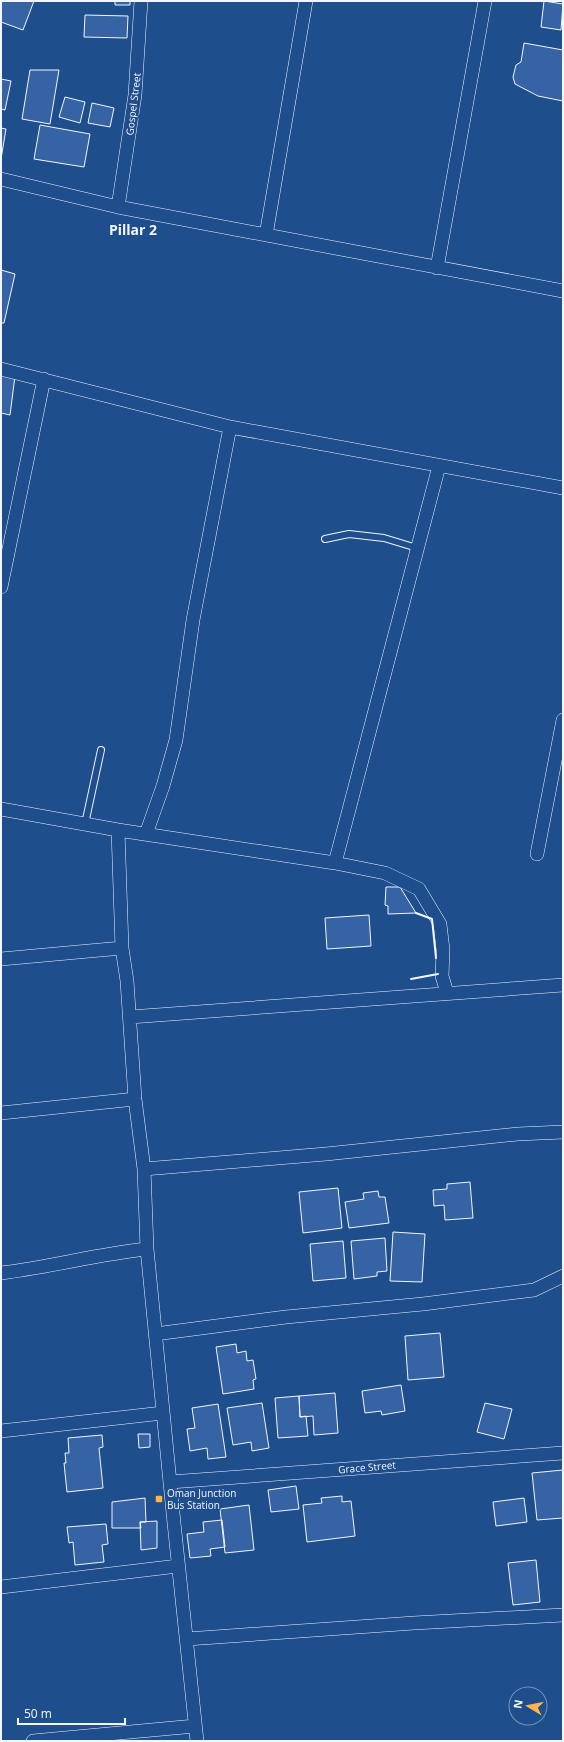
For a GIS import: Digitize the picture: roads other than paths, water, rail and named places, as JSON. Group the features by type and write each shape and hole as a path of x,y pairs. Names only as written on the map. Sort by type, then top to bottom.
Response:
{"street":[{"name":"Gospel Street","path":"118,207 135,95 141,1"},
{"path":"266,235 306,1"},
{"path":"437,268 485,1"},
{"path":"1,179 118,207 563,291"},
{"path":"1,369 230,427 563,488"},
{"path":"1,587 44,379"},
{"path":"146,834 163,786 176,740 193,620 230,427"},
{"path":"334,863 439,466"},
{"path":"537,854 563,720"},
{"path":"1,809 118,830 334,863 385,874 419,889 440,924 443,950 442,976 447,993"},
{"path":"118,830 122,948 130,1017 135,1099 144,1169 148,1249 155,1334 197,1741"},
{"path":"1,959 122,948"},
{"path":"130,1017 563,985"},
{"path":"1,1112 135,1099"},
{"path":"144,1169 326,1154 518,1134 563,1132"},
{"path":"1,1273 39,1268 119,1252 148,1249"},
{"path":"155,1334 286,1317 423,1304 534,1290 563,1276"},
{"path":"1,1431 163,1413"},
{"name":"Grace Street","path":"170,1482 563,1452"},
{"path":"1,1587 178,1566"},
{"path":"187,1639 414,1623 563,1615"},
{"path":"33,1741 195,1726"}],"lane":[{"path":"325,539 349,534 384,538 417,548"},
{"path":"85,824 101,750"}],"place":[{"name":"Oman Junction Bus Station","path":"159,1499"}],"district":[{"name":"Pillar 2","path":"133,229"}]}
